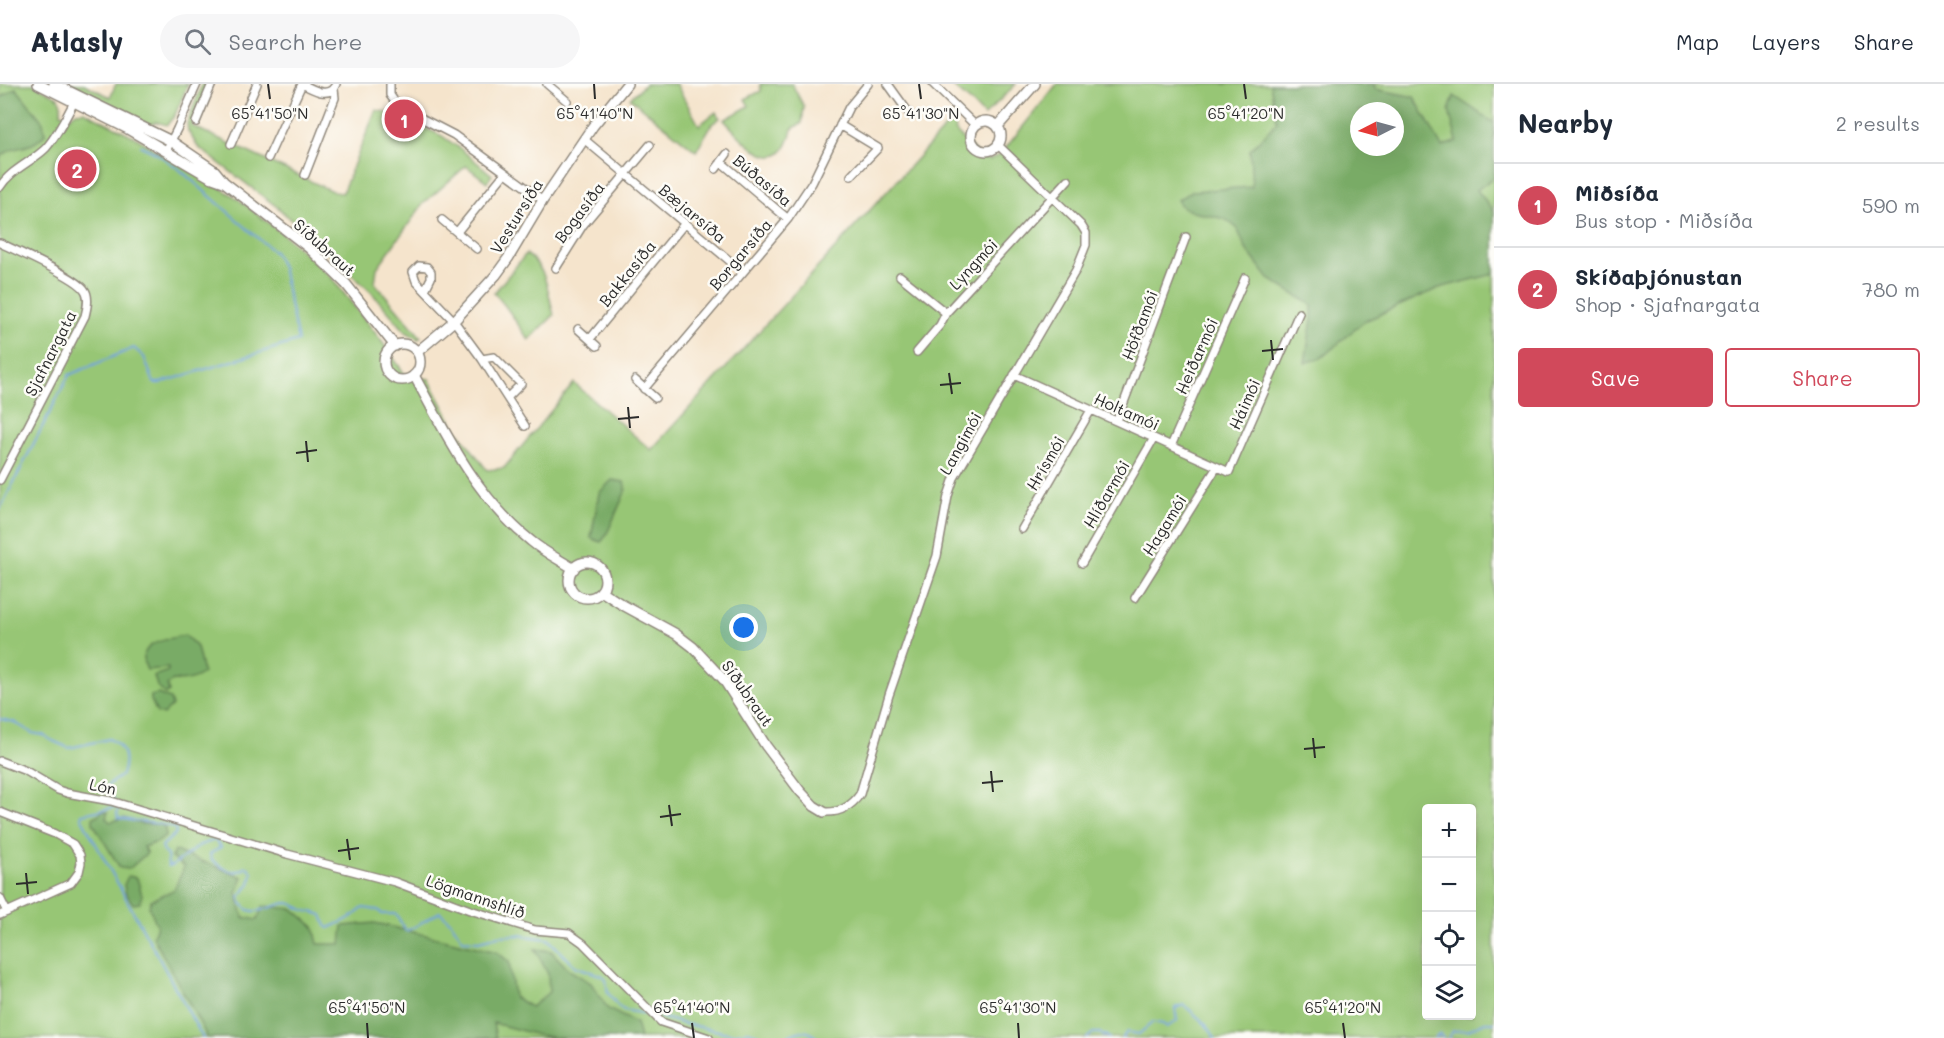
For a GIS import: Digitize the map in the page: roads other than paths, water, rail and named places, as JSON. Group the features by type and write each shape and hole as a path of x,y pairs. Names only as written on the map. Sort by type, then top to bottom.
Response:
{"street":[{"name":"Síðubraut","path":"38,84 171,141 215,171 224,182 309,248 346,284 395,346"},
{"name":"Síðubraut","path":"54,84 210,177 224,182"},
{"path":"166,151 197,84"},
{"path":"196,122 212,84"},
{"path":"231,144 257,84"},
{"path":"268,158 302,84 324,93 330,92 335,86"},
{"path":"390,84 390,95 398,106 454,135 543,201"},
{"path":"547,84 567,101"},
{"name":"Vestursíða","path":"417,352 454,321 509,257 543,201 604,112 627,84"},
{"path":"888,84 911,116"},
{"path":"933,84 975,125"},
{"path":"998,126 1035,84"},
{"path":"304,175 335,98 335,86"},
{"name":"Borgarsíða","path":"644,388 788,219 812,183 849,107 863,86"},
{"path":"0,187 11,175 46,147 76,99"},
{"path":"989,121 998,126 1001,136 998,145 990,150 981,150 977,147 971,135 975,125 989,121"},
{"path":"840,125 878,148"},
{"name":"Bæjarsíða","path":"585,140 742,272"},
{"path":"851,176 884,142"},
{"path":"626,174 650,145"},
{"name":"Langimói","path":"824,812 843,810 860,794 889,695 937,556 948,496 954,478 1076,270 1086,245 1086,233 1081,225 1066,208 998,145"},
{"name":"Búðasíða","path":"716,169 727,154"},
{"name":"Búðasíða","path":"721,162 788,219"},
{"path":"457,232 505,173"},
{"name":"Bogasíða","path":"556,268 583,225 626,174"},
{"name":"Lyngmói","path":"917,352 940,325 946,313 1068,180"},
{"path":"442,220 477,249"},
{"name":"Bakkasíða","path":"590,339 685,223"},
{"name":"Höfðamói","path":"1117,421 1186,237"},
{"name":"Sjafnargata","path":"0,243 71,279 84,289 87,298 85,316 0,480"},
{"path":"900,276 946,313"},
{"name":"Heiðarmói","path":"1171,446 1245,278"},
{"path":"425,290 454,321 482,358 525,426"},
{"name":"Háimói","path":"1229,472 1299,314"},
{"path":"578,329 597,346"},
{"path":"408,345 417,352 420,363 414,375 399,379 393,377 386,369 385,358 395,346 408,345"},
{"path":"482,358 494,357 521,384 507,398"},
{"path":"414,375 437,419 480,489 531,542 574,569"},
{"name":"Holtamói","path":"1014,375 1229,472"},
{"path":"635,381 655,398"},
{"name":"Hrísmói","path":"1022,529 1092,410"},
{"name":"Hlíðarmói","path":"1082,563 1154,438"},
{"name":"Hagamói","path":"1135,598 1217,467"},
{"path":"585,563 599,567 605,578 601,591 594,597 588,598 576,594 570,584 574,569 585,563"},
{"name":"Síðubraut","path":"601,591 676,634 693,647 724,680 766,746 800,791 814,807 824,812"},
{"name":"Lón","path":"0,761 26,771 67,793 115,802 205,828"},
{"path":"0,812 65,839 76,847 81,859 80,872 71,883 4,914 0,898"},
{"name":"Lögmannshlíð","path":"205,828 287,854 395,882 470,910 535,930 568,933 583,943 662,1022 709,1038"}],"waterway":[{"path":"0,509 69,375 134,348 144,357 154,383 160,383 298,341 282,267 275,253 179,169 141,146"},
{"path":"0,719 14,722 32,733 43,735 69,748 109,739 114,742 121,750 124,759 122,775 105,789 114,799"},
{"path":"115,805 119,809 118,818 175,828 176,833 162,846 167,855 168,866 172,866 200,845 215,840 221,847 210,854 211,859 228,870 237,871 246,867 252,872 250,884 239,897 248,909 254,911 287,903 322,915 329,928 363,908 378,910 382,914 396,914 406,931 440,912 451,922 463,940 479,941 498,936 518,935 548,939 575,966 603,976 608,993 618,1006 624,1010 651,1015"},
{"path":"116,807 82,814 81,817 203,1038"},
{"path":"1122,1038 1127,1032 1139,1034 1153,1022 1167,1027 1177,1021 1175,1008 1184,1005 1205,1024 1215,1038"},
{"path":"660,1017 733,1034 748,1031 761,1038"},
{"path":"1448,1038 1453,1031 1468,1030 1485,1022 1494,1022"},
{"path":"785,1038 801,1031 809,1032 817,1038"},
{"path":"1087,1038 1093,1033 1100,1033 1109,1038"},
{"path":"1435,1038 1440,1034 1443,1038"}],"place":[{"name":"Miðsíða","path":"404,119"},
{"name":"Skíðaþjónustan","path":"77,169"}]}
